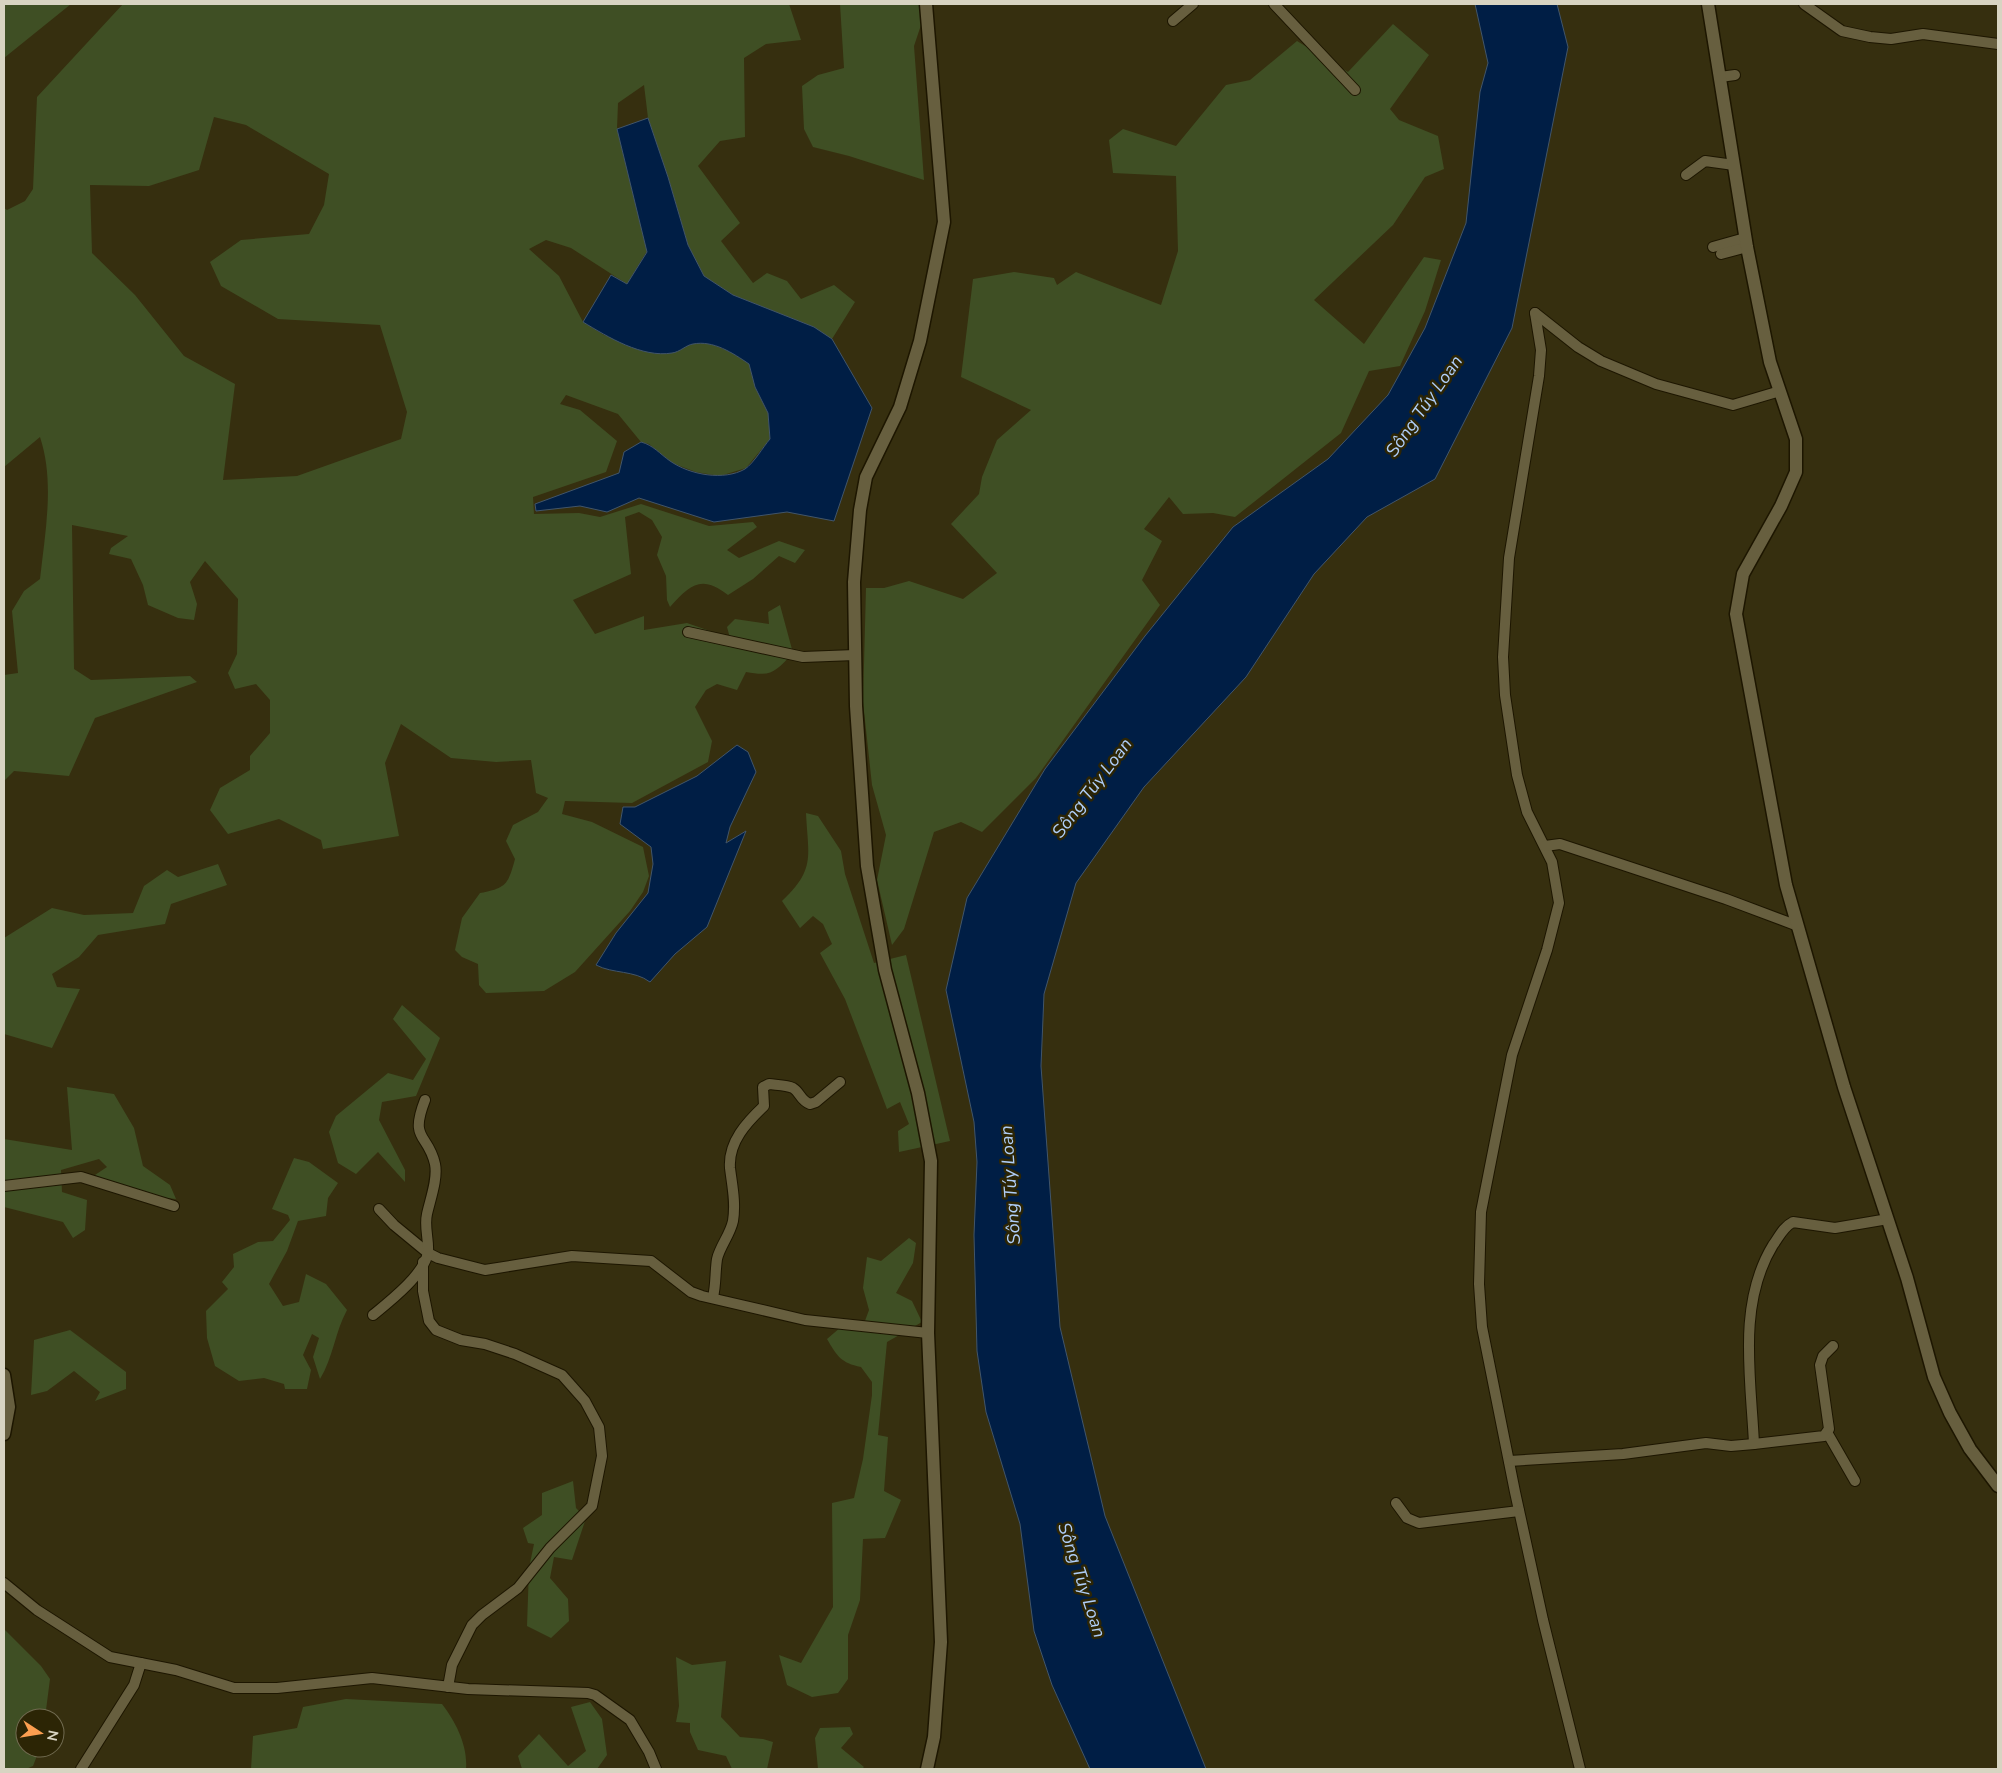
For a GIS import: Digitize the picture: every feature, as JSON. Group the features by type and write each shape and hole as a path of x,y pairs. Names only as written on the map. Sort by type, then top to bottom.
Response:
{"street":[{"path":"926,4 929,22 944,222 920,341 900,408 866,477 860,510 854,582 860,795 867,866 885,970 930,1145 932,1179 928,1269 928,1333 941,1642 934,1737 927,1769"},
{"path":"929,22 933,4"},
{"path":"1173,21 1193,4"},
{"path":"1274,4 1356,90"},
{"path":"1708,4 1746,243 1770,362 1796,439 1796,472 1781,506 1743,574 1736,614 1784,876 1844,1087 1907,1278 1934,1377 1950,1413 1970,1449 1998,1486"},
{"path":"1804,4 1842,30 1870,37 1891,39 1923,34 1998,44"},
{"path":"1720,77 1735,75"},
{"path":"1686,175 1705,161 1734,164"},
{"path":"1713,247 1746,243"},
{"path":"1722,254 1746,243"},
{"path":"1580,1769 1543,1620 1519,1511 1482,1327 1479,1284 1481,1212 1512,1055 1547,950 1559,903 1552,862 1527,812 1517,775 1505,696 1503,656 1509,558 1540,376 1541,350 1536,313 1578,347 1601,361 1656,384 1733,405 1780,391"},
{"path":"688,632 803,657 855,655"},
{"path":"1545,846 1560,844 1726,899 1798,926"},
{"path":"713,1297 718,1258 734,1219 734,1183 730,1166 732,1150 742,1129 764,1106 763,1087 769,1084 791,1087 795,1089 801,1099 810,1104 816,1102 840,1082"},
{"path":"424,1100 418,1130 435,1165 426,1221 426,1258 423,1292 429,1321 436,1330 461,1340 485,1344 515,1354 562,1375 585,1402 599,1427 602,1456 592,1506 550,1548 518,1588 482,1614 472,1625 452,1665 448,1688"},
{"path":"4,1186 81,1178 174,1206"},
{"path":"379,1209 426,1258 438,1258 485,1270 572,1256 651,1262 691,1292 805,1320 928,1333"},
{"path":"1754,1444 1749,1331 1755,1285 1764,1262 1784,1228 1793,1222 1835,1228 1888,1219"},
{"path":"373,1315 393,1299 418,1272 426,1258"},
{"path":"1833,1346 1823,1356 1820,1365 1829,1429 1828,1434 1856,1481"},
{"path":"4,1375 9,1407 4,1434"},
{"path":"1509,1461 1623,1454 1706,1443 1731,1446 1828,1434"},
{"path":"1396,1503 1407,1518 1419,1523 1519,1511"},
{"path":"4,1583 37,1610 99,1651 110,1656 176,1670 242,1690 372,1678 448,1688 581,1692 595,1695 630,1720 650,1752 656,1769"},
{"path":"81,1769 134,1685 141,1663"}],"green space":[{"path":"4,4 71,4 4,58"},
{"path":"123,4 789,4 801,40 766,44 744,58 745,137 720,141 698,166 740,223 721,241 753,283 767,273 787,281 801,299 834,285 855,302 832,339 814,327 733,295 704,276 688,245 648,118 644,85 618,103 617,129 647,251 627,284 571,248 546,240 529,249 559,276 583,322 604,335 673,353 691,344 706,342 733,353 749,364 755,387 768,413 770,439 746,468 720,476 696,472 672,463 649,444 641,442 618,414 566,395 560,404 580,410 617,441 606,472 533,497 534,514 579,513 600,517 641,504 709,526 753,522 757,527 727,550 739,558 779,541 805,550 795,563 779,556 753,579 728,595 710,585 696,585 684,593 670,607 667,600 666,576 657,555 662,537 652,520 639,512 625,517 631,574 573,600 595,634 644,616 644,630 687,623 730,638 727,627 735,619 769,624 768,612 780,605 793,653 773,672 762,674 746,672 737,690 717,684 706,690 695,707 712,741 708,762 632,803 565,801 562,814 592,822 643,847 649,876 643,892 630,911 575,972 544,991 486,993 479,985 478,964 462,957 455,950 462,918 480,893 501,887 508,880 515,859 506,841 513,825 538,812 548,798 536,793 531,760 496,762 451,758 401,724 385,763 399,836 323,849 321,840 279,819 228,834 210,810 220,788 250,770 250,756 270,733 270,700 256,684 235,689 228,673 237,654 238,599 205,561 190,582 197,604 194,620 178,618 148,605 143,585 131,559 109,554 111,548 128,536 72,525 74,669 91,680 190,676 197,682 95,718 69,776 14,771 4,781 4,675 18,673 12,611 24,591 40,579 48,508 45,454 40,437 4,467 4,208 7,210 25,201 33,189 37,97","holes":["214,117 246,125 329,174 324,205 309,234 241,240 210,262 221,286 278,319 380,325 407,412 401,439 297,476 223,480 235,384 184,356 135,295 92,253 90,185 149,186 199,170"]},
{"path":"840,4 928,4 914,46 924,180 849,156 813,147 804,129 802,86 818,75 844,68"},
{"path":"1393,24 1429,55 1390,109 1399,120 1438,136 1444,169 1425,177 1393,225 1314,300 1364,344 1424,257 1441,260 1425,311 1400,366 1369,371 1341,433 1235,517 1213,513 1183,514 1169,497 1144,529 1162,541 1142,580 1160,605 1036,778 982,832 961,822 934,832 904,929 892,945 877,880 886,835 872,785 863,702 866,588 884,588 909,581 963,599 997,573 951,524 979,494 982,477 997,440 1031,410 961,377 973,279 1014,272 1054,278 1057,285 1076,272 1161,305 1178,251 1176,176 1113,173 1109,140 1123,129 1176,146 1226,85 1250,80 1297,41 1348,72"},
{"path":"806,813 818,816 841,851 845,874 874,963 906,955 950,1141 899,1152 898,1131 909,1124 900,1102 887,1109 845,999 820,953 832,944 823,924 813,916 800,928 782,901 800,880 808,861"},
{"path":"218,864 227,885 171,904 165,924 98,935 79,957 52,974 57,987 80,989 52,1048 4,1034 4,938 52,908 84,915 133,913 144,886 167,870 178,877"},
{"path":"402,1005 440,1038 416,1096 382,1102 379,1120 405,1170 405,1182 378,1152 356,1174 338,1163 329,1132 336,1116 388,1073 413,1080 426,1059 393,1019"},
{"path":"67,1087 114,1094 134,1128 143,1166 170,1185 176,1199 139,1195 95,1175 107,1167 99,1159 61,1170 62,1192 87,1200 85,1230 73,1238 63,1222 4,1207 4,1139 72,1150"},
{"path":"294,1158 309,1162 338,1183 328,1198 326,1216 298,1221 287,1251 269,1284 283,1306 299,1302 306,1274 326,1284 347,1310 320,1379 313,1357 319,1338 312,1334 303,1355 311,1370 307,1389 285,1389 284,1384 264,1378 239,1381 215,1366 207,1338 206,1311 228,1289 222,1282 234,1267 233,1254 258,1242 273,1241 290,1220 288,1215 272,1209"},
{"path":"909,1238 916,1243 913,1263 896,1293 912,1301 922,1322 887,1342 878,1435 888,1437 884,1491 901,1500 885,1538 863,1539 860,1600 848,1635 848,1679 838,1693 812,1697 787,1685 779,1655 801,1663 833,1607 832,1503 854,1498 863,1459 872,1395 872,1382 861,1367 840,1358 827,1339 841,1327 862,1329 869,1310 863,1288 867,1257 881,1261"},
{"path":"70,1330 126,1372 126,1389 95,1401 100,1392 74,1371 47,1391 31,1395 34,1340"},
{"path":"573,1481 576,1508 586,1518 572,1560 554,1557 550,1578 568,1599 569,1621 551,1638 527,1626 529,1568 534,1544 528,1543 523,1528 542,1515 542,1493"},
{"path":"4,1629 41,1666 50,1679 46,1708 15,1708 15,1758 36,1758 33,1766 26,1769 4,1769"},
{"path":"676,1657 692,1665 726,1661 721,1717 740,1737 773,1742 767,1769 732,1769 726,1756 698,1750 690,1732 690,1723 676,1722 679,1706"},
{"path":"346,1699 442,1704 452,1719 463,1743 466,1769 251,1769 253,1736 297,1728 303,1707"},
{"path":"590,1702 602,1719 607,1755 597,1769 522,1769 518,1756 539,1734 568,1766 586,1751 571,1707"},
{"path":"850,1727 853,1734 841,1748 864,1767 862,1769 818,1769 815,1738 820,1728"}],"water":[{"name":"Sông Túy Loan","path":"1475,4 1557,4 1568,47 1512,328 1435,479 1367,517 1314,574 1246,677 1144,787 1076,883 1044,994 1041,1066 1060,1327 1105,1516 1206,1769 1090,1769 1052,1685 1034,1631 1020,1524 986,1412 977,1351 974,1235 977,1162 974,1122 946,990 967,898 1045,769 1145,636 1233,527 1328,459 1388,395 1425,328 1466,223 1480,92 1488,63"},
{"path":"648,118 688,245 704,276 733,295 814,327 832,339 872,408 834,521 787,512 714,522 639,498 607,512 580,506 536,511 535,504 619,473 624,452 641,442 649,445 670,461 687,470 707,475 727,475 745,469 770,439 768,413 755,387 749,364 722,348 708,344 690,345 672,353 661,354 637,349 603,334 583,322 611,275 627,284 647,252 617,129"},
{"path":"737,745 748,752 756,772 730,827 726,843 746,831 707,927 675,954 650,982 644,978 596,965 616,933 648,893 653,864 651,847 620,824 623,807 635,807 697,776"}]}
